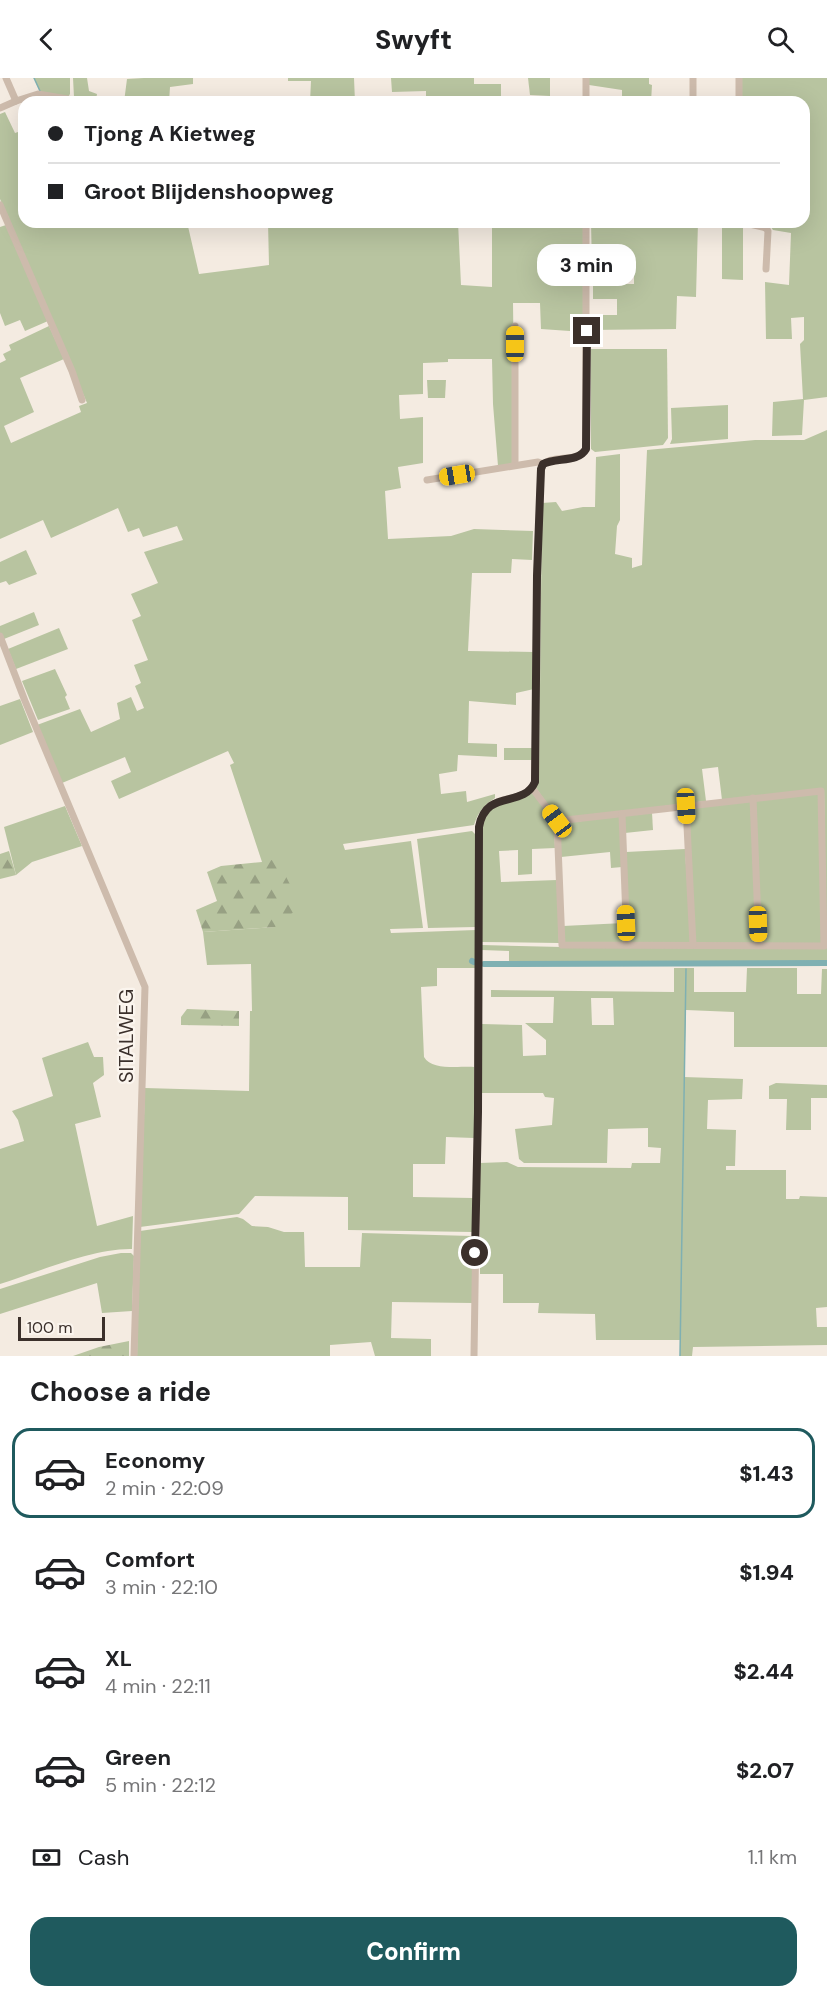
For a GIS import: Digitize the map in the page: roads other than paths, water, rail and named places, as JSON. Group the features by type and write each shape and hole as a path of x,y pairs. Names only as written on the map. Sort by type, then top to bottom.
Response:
{"street":[{"path":"0,108 16,101 6,78"},
{"path":"586,78 586,96"},
{"path":"693,78 693,96"},
{"path":"739,78 740,96"},
{"path":"32,96 38,94 50,96"},
{"path":"0,205 72,371 82,400"},
{"path":"474,1356 479,967 477,861 480,820 490,805 499,800 527,793 532,788 536,774 537,576 541,469 548,461 577,457 585,453 586,449 586,228"},
{"path":"766,228 768,231 766,269"},
{"path":"515,326 516,465"},
{"path":"427,480 516,465 538,462 543,464"},
{"name":"SITALWEG","path":"0,636 145,987 134,1356"},
{"path":"532,788 557,821 561,945 824,946 821,791 557,821"},
{"path":"753,798 759,945"},
{"path":"686,806 693,945"},
{"path":"622,814 627,945"}],"waterway":[{"path":"34,78 40,91"},
{"path":"484,964 827,963"},
{"path":"680,1356 686,969"}]}
